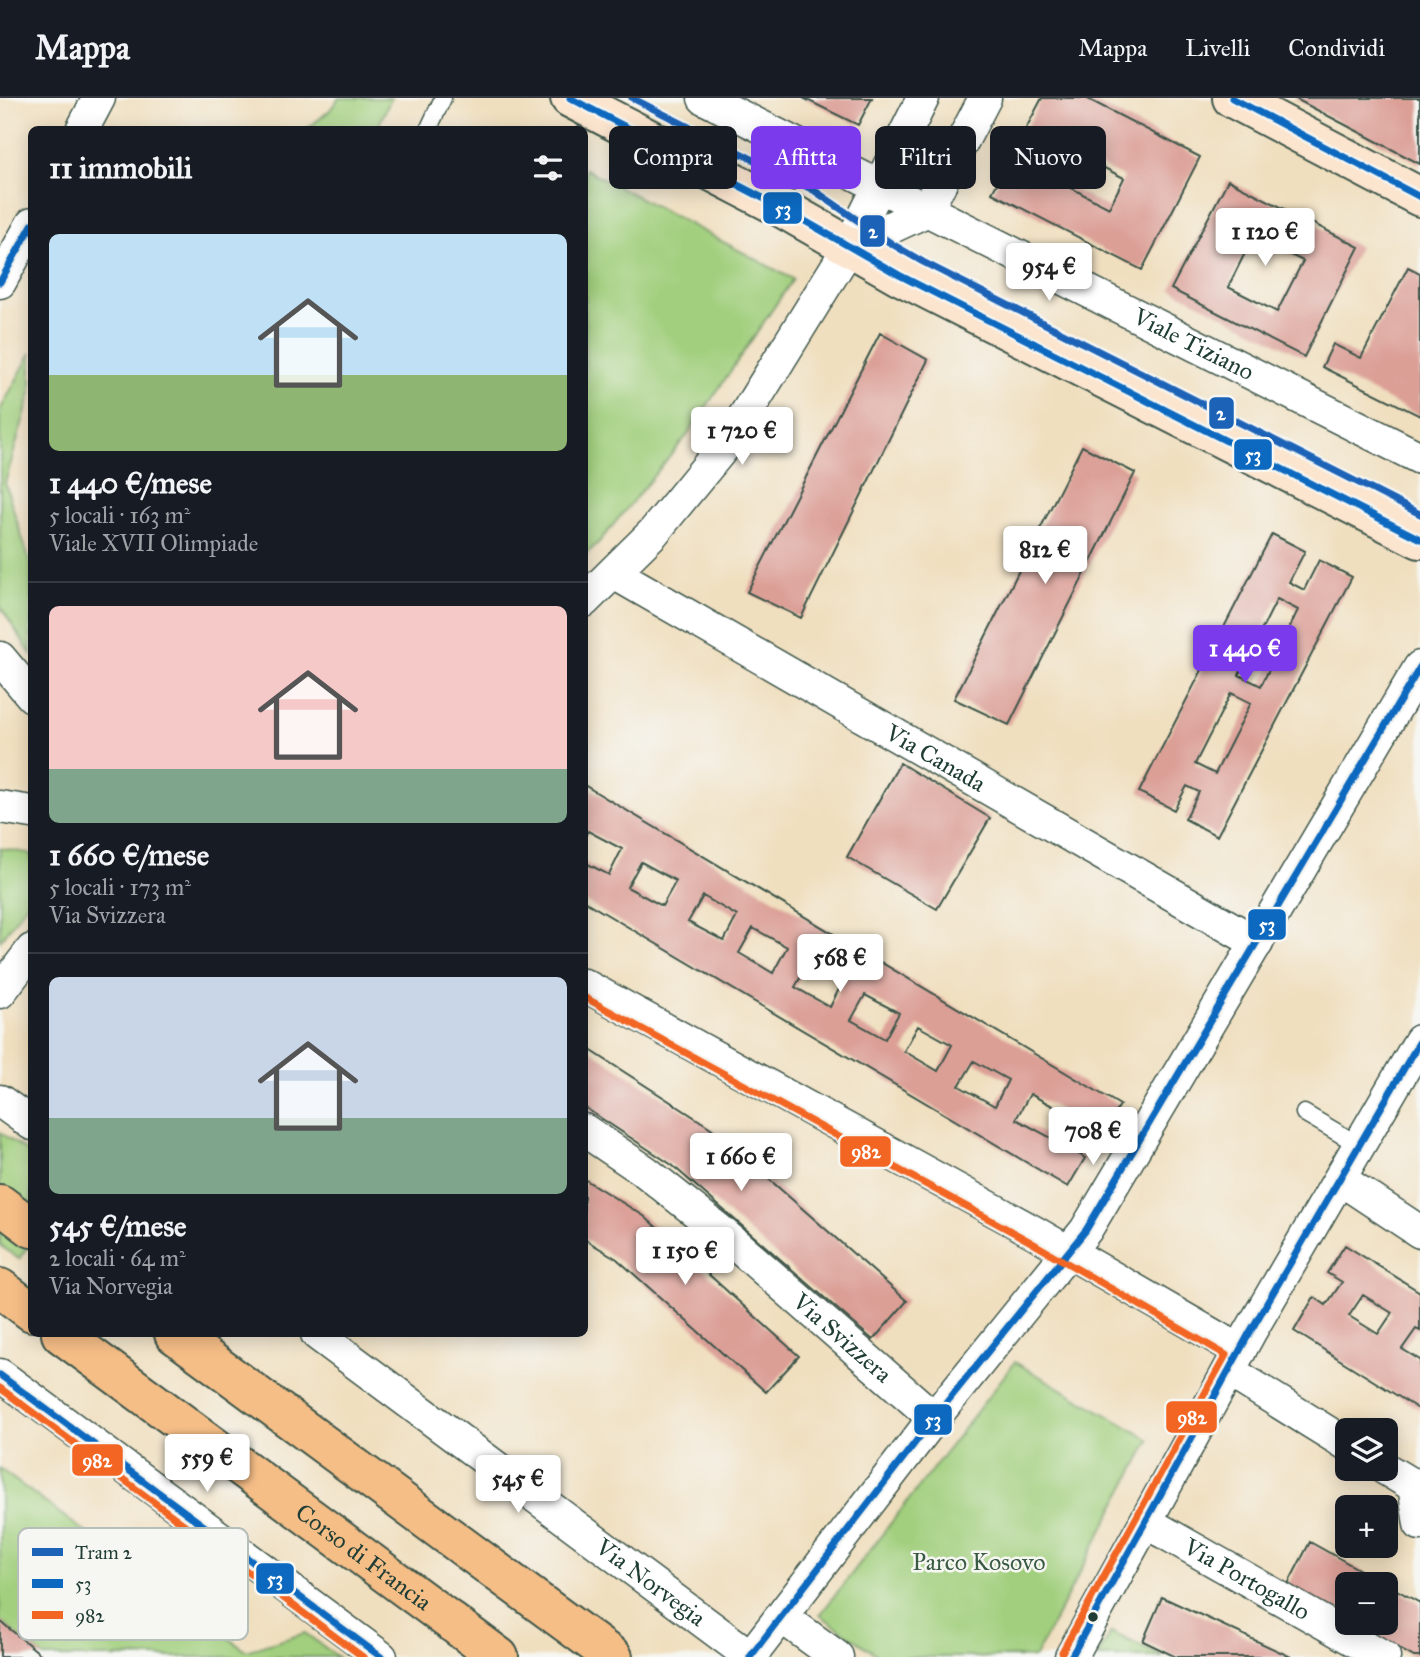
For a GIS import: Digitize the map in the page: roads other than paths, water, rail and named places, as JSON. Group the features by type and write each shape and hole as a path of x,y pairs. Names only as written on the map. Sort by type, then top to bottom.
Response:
{"main road":[{"path":"0,1205 28,1225"},
{"path":"0,1288 28,1308"},
{"name":"Corso di Francia","path":"65,1337 499,1657"},
{"path":"178,1337 613,1657"}],"street":[{"path":"84,126 99,98"},
{"path":"570,98 784,209 840,262 899,275 1420,539"},
{"name":"Viale Tiziano","path":"704,98 875,185"},
{"path":"909,126 923,98"},
{"path":"840,262 926,211 985,98"},
{"path":"1232,98 1420,197"},
{"path":"588,597 669,515 724,447 840,262 878,189"},
{"name":"Viale Tiziano","path":"883,189 1420,458"},
{"path":"0,282 28,231"},
{"name":"Via Canada","path":"614,573 1257,943"},
{"path":"0,658 28,691"},
{"path":"751,1657 934,1418 1086,1230 1420,667"},
{"path":"0,807 28,811"},
{"path":"0,992 28,955"},
{"path":"588,987 1069,1252 1234,1361 1335,1436"},
{"path":"1071,1657 1234,1361 1419,1044"},
{"path":"0,1101 28,1121"},
{"name":"Via Svizzera","path":"588,1133 646,1172 719,1230 934,1418"},
{"path":"1340,1179 1420,1232"},
{"name":"Via Norvegia","path":"321,1337 751,1657"},
{"path":"0,1375 207,1528"},
{"path":"1398,1475 1417,1485 1420,1524"},
{"name":"Via Portogallo","path":"1146,1522 1384,1657"},
{"path":"248,1559 381,1657"},
{"path":"782,1617 837,1657"}],"lane":[{"path":"430,126 443,98"},
{"path":"1304,1113 1359,1145"}],"tram line":[{"name":"2","path":"632,98 815,191 923,262 1420,514"}],"park label":[{"name":"Parco Kosovo","path":"979,1562"}]}
